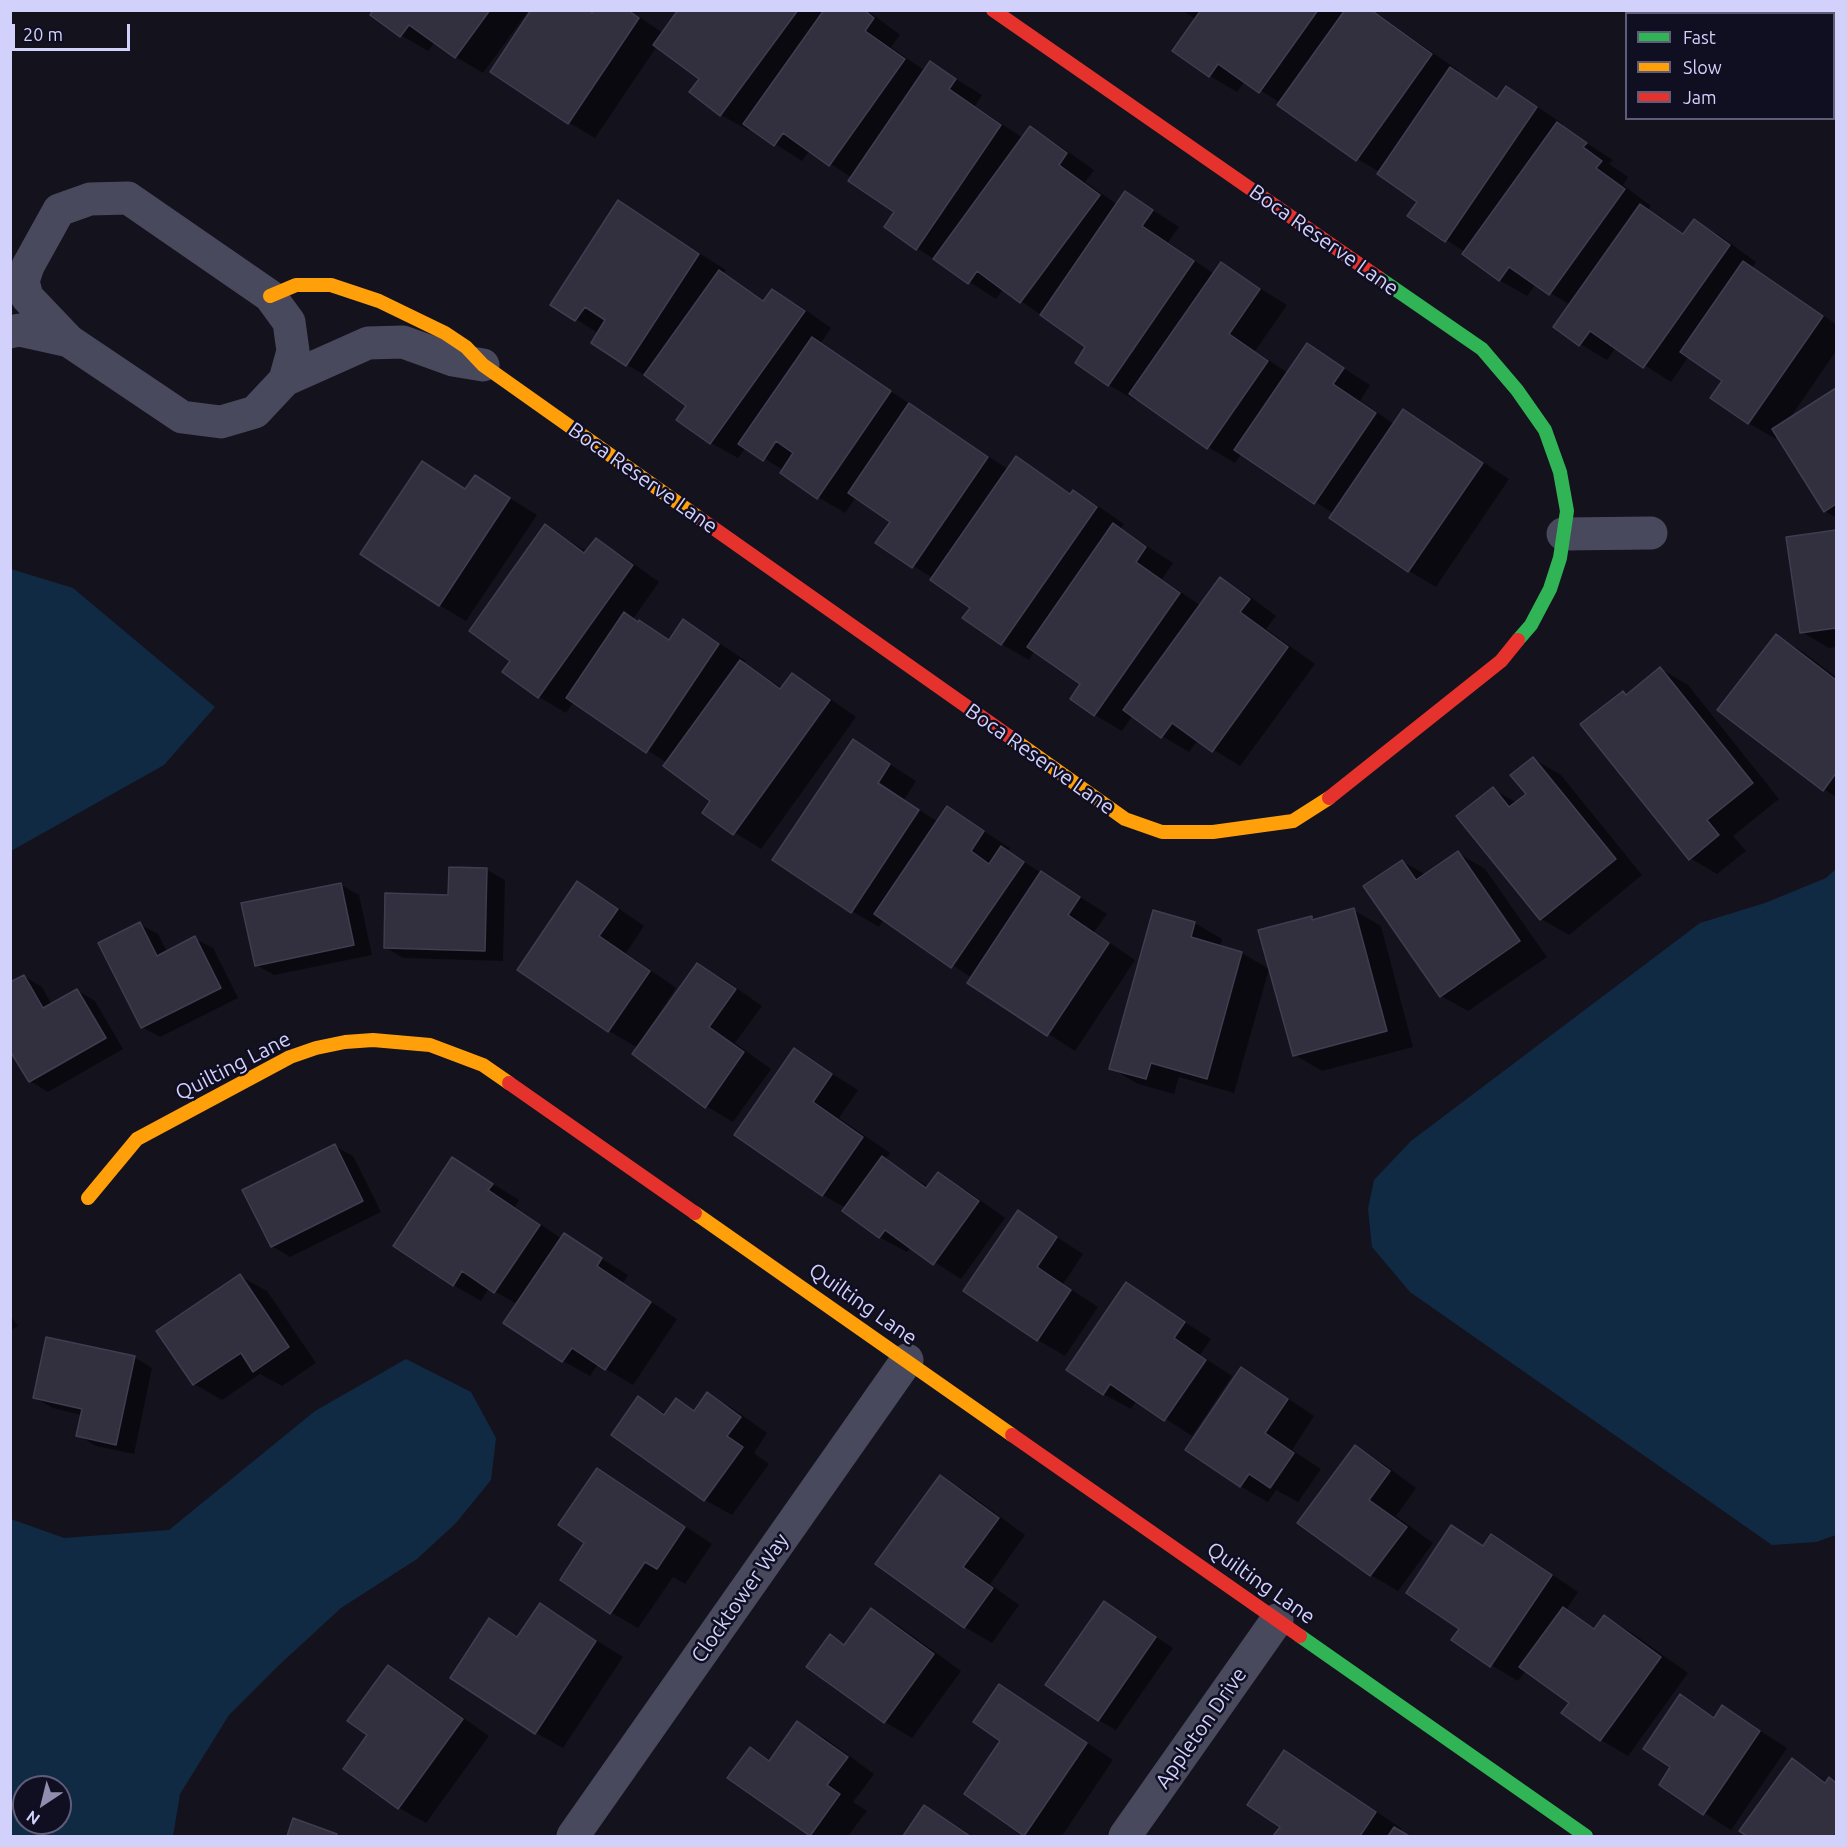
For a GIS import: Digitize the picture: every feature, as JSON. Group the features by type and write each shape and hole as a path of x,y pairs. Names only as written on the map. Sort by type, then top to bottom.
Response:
{"street":[{"name":"Boca Reserve Lane","path":"270,296 296,285 331,285 379,301 445,333 466,347 483,365 1125,819 1161,832 1213,832 1293,821 1321,804 1501,661 1531,625 1550,589 1560,558 1567,511 1560,472 1545,430 1517,390 1482,349 993,10"},
{"name":"Boca Reserve Lane","path":"285,380 293,351 289,322 270,296 128,198 90,199 59,210 28,266 23,281 27,297 69,341 182,417 221,422 255,412 285,380 368,343 403,342 453,360 483,365"},
{"path":"10,255 28,234 59,210"},
{"path":"10,332 19,330 69,341"},
{"path":"1563,534 1651,533"},
{"name":"Quilting Lane","path":"88,1198 136,1139 290,1058 316,1048 345,1042 401,1041 430,1046 483,1065 1586,1836"},
{"name":"Clocktower Way","path":"573,1836 907,1360"},
{"name":"Appleton Drive","path":"1125,1836 1277,1620"}],"water":[{"path":"11,569 73,588 215,707 164,765 11,851"},
{"path":"1836,869 1836,1535 1816,1542 1772,1545 1410,1292 1372,1247 1368,1209 1374,1180 1411,1141 1700,923 1765,903 1826,878"},
{"path":"406,1359 471,1392 496,1438 491,1480 456,1523 417,1559 341,1608 229,1715 180,1794 173,1836 11,1836 11,1519 64,1538 169,1530 315,1411"}],"building":[{"path":"373,10 490,10 455,58 409,25 400,37 370,15"},
{"path":"531,10 589,10 592,13 594,10 628,10 639,18 568,124 490,72"},
{"path":"678,10 798,10 720,116 689,92 699,79 653,45"},
{"path":"824,10 864,10 874,18 865,31 905,59 829,166 783,133 774,146 743,124"},
{"path":"1201,10 1318,10 1259,93 1218,64 1209,77 1172,51"},
{"path":"1345,10 1371,10 1432,54 1356,161 1277,105"},
{"path":"1757,10 1836,10 1836,23 1835,25 1835,12 1756,12"},
{"path":"930,61 956,79 949,89 1001,125 916,250 884,227 894,212 848,181"},
{"path":"1450,67 1497,99 1506,86 1537,107 1445,242 1407,216 1417,202 1377,174"},
{"path":"1557,122 1587,143 1583,147 1602,161 1596,168 1625,189 1549,295 1509,267 1499,281 1462,254"},
{"path":"1030,126 1067,153 1059,165 1100,195 1020,303 977,271 968,284 933,259"},
{"path":"1125,191 1153,210 1142,226 1194,261 1108,386 1075,363 1085,347 1040,315"},
{"path":"618,200 699,254 626,366 591,343 605,320 585,307 575,321 550,305"},
{"path":"1640,204 1683,234 1694,219 1730,245 1643,368 1590,331 1579,346 1553,327"},
{"path":"1743,261 1823,316 1748,424 1710,398 1722,381 1680,352"},
{"path":"1221,262 1260,289 1229,334 1268,361 1207,449 1129,394"},
{"path":"719,270 763,301 772,289 805,311 710,444 676,420 686,406 644,375"},
{"path":"812,337 891,391 817,499 780,473 793,453 776,441 763,461 738,444"},
{"path":"1307,343 1344,368 1333,384 1376,413 1314,504 1234,450"},
{"path":"1836,388 1836,504 1824,512 1772,429"},
{"path":"909,403 988,457 912,568 875,543 890,522 848,493"},
{"path":"1403,409 1483,463 1408,572 1329,518"},
{"path":"1016,456 1070,494 1073,490 1097,507 1001,645 962,618 970,608 930,580"},
{"path":"422,461 465,489 475,475 510,498 439,606 360,554"},
{"path":"1113,523 1146,547 1136,562 1180,593 1094,716 1070,699 1080,684 1027,647"},
{"path":"545,524 584,553 596,538 633,565 538,698 502,672 510,661 469,631"},
{"path":"1836,530 1836,628 1800,633 1786,537"},
{"path":"1220,577 1250,599 1240,612 1288,647 1212,752 1172,723 1161,738 1123,710"},
{"path":"624,612 669,640 683,619 719,644 646,753 566,698"},
{"path":"1776,634 1836,680 1836,773 1823,791 1717,710"},
{"path":"740,660 780,689 792,673 830,700 733,835 702,813 710,801 663,766"},
{"path":"1660,667 1753,783 1707,820 1719,835 1689,860 1580,724 1623,691 1626,695"},
{"path":"853,739 890,764 878,783 919,810 851,913 772,860"},
{"path":"1533,757 1616,859 1540,920 1456,816 1493,787 1509,807 1526,794 1510,775"},
{"path":"947,806 984,831 971,851 989,864 1001,846 1024,862 951,968 874,914"},
{"path":"1458,851 1520,941 1440,997 1363,886 1402,860 1416,880"},
{"path":"449,867 487,868 485,951 384,948 385,893 448,895"},
{"path":"1041,871 1080,897 1068,915 1109,943 1047,1036 967,983"},
{"path":"577,881 618,909 599,936 650,971 608,1032 517,970"},
{"path":"341,883 354,945 255,966 241,903"},
{"path":"1354,908 1387,1031 1293,1056 1258,930 1312,916 1312,920"},
{"path":"1153,910 1195,922 1191,937 1242,952 1207,1079 1151,1063 1146,1079 1109,1069"},
{"path":"140,922 157,956 195,936 221,988 141,1028 98,943"},
{"path":"697,963 736,989 709,1027 744,1052 705,1108 632,1054"},
{"path":"24,975 43,1008 77,989 106,1038 29,1082 10,1051 10,982"},
{"path":"794,1048 832,1074 813,1102 863,1137 822,1196 734,1135"},
{"path":"335,1144 363,1201 271,1247 242,1190"},
{"path":"882,1156 926,1188 938,1172 979,1201 933,1265 885,1230 879,1238 842,1211"},
{"path":"452,1157 493,1184 488,1190 540,1225 494,1293 462,1271 453,1286 393,1246"},
{"path":"1018,1210 1057,1237 1037,1267 1071,1290 1037,1341 963,1291"},
{"path":"564,1233 602,1258 597,1266 651,1302 605,1370 572,1348 562,1362 503,1323"},
{"path":"240,1274 289,1347 253,1372 241,1353 193,1385 156,1331"},
{"path":"1126,1282 1185,1322 1174,1338 1206,1360 1164,1421 1110,1384 1103,1395 1066,1370"},
{"path":"46,1337 135,1356 116,1445 76,1436 82,1409 33,1398"},
{"path":"1241,1367 1288,1399 1265,1433 1294,1453 1270,1488 1249,1474 1240,1487 1185,1450"},
{"path":"707,1392 741,1417 727,1436 743,1447 704,1501 611,1435 638,1396 664,1415 676,1398 694,1411"},
{"path":"1355,1445 1390,1471 1369,1500 1407,1527 1370,1576 1297,1523"},
{"path":"597,1468 685,1527 657,1569 645,1562 610,1614 560,1580 584,1543 558,1525"},
{"path":"940,1475 999,1518 963,1567 993,1588 964,1628 875,1564"},
{"path":"1451,1525 1483,1546 1491,1534 1552,1575 1490,1667 1451,1640 1459,1629 1406,1593"},
{"path":"1104,1601 1156,1637 1098,1721 1045,1685"},
{"path":"540,1603 596,1641 535,1734 450,1678 489,1618 517,1637"},
{"path":"1563,1607 1594,1629 1604,1615 1661,1657 1600,1741 1561,1713 1569,1703 1519,1667"},
{"path":"871,1608 934,1654 884,1723 806,1667 830,1634 844,1645"},
{"path":"388,1665 463,1719 398,1809 343,1769 367,1735 347,1721"},
{"path":"999,1684 1087,1743 1024,1836 964,1794 1000,1741 973,1722"},
{"path":"1680,1694 1714,1718 1722,1705 1760,1731 1703,1815 1659,1785 1670,1767 1643,1749"},
{"path":"797,1721 848,1757 827,1785 840,1794 810,1836 727,1778 750,1747 769,1761"},
{"path":"1284,1750 1376,1812 1360,1836 1273,1836 1280,1827 1247,1805"},
{"path":"1792,1758 1825,1783 1829,1777 1836,1783 1836,1836 1747,1836 1739,1831"},
{"path":"924,1805 970,1836 903,1836"},
{"path":"293,1818 337,1834 336,1836 287,1836"},
{"path":"1394,1827 1409,1836 1388,1836"}],"traffic: fast":[{"path":"1379,278 1482,349 1517,390 1545,430 1560,472 1567,511 1560,558 1550,589 1531,625 1518,640"},
{"path":"1300,1636 1586,1836"}],"traffic: slow":[{"path":"270,296 296,285 331,285 379,301 445,333 466,347 483,365 702,520"},
{"path":"1010,737 1125,819 1162,832 1213,832 1293,821 1329,798"},
{"path":"88,1198 137,1139 290,1057 316,1048 345,1042 373,1040 430,1045 483,1065 509,1083"},
{"path":"695,1213 1012,1435"}],"traffic: jam":[{"path":"993,10 1379,278"},
{"path":"702,520 1010,737"},
{"path":"1329,798 1501,661 1518,640"},
{"path":"509,1083 695,1213"},
{"path":"1012,1435 1300,1636"}]}
